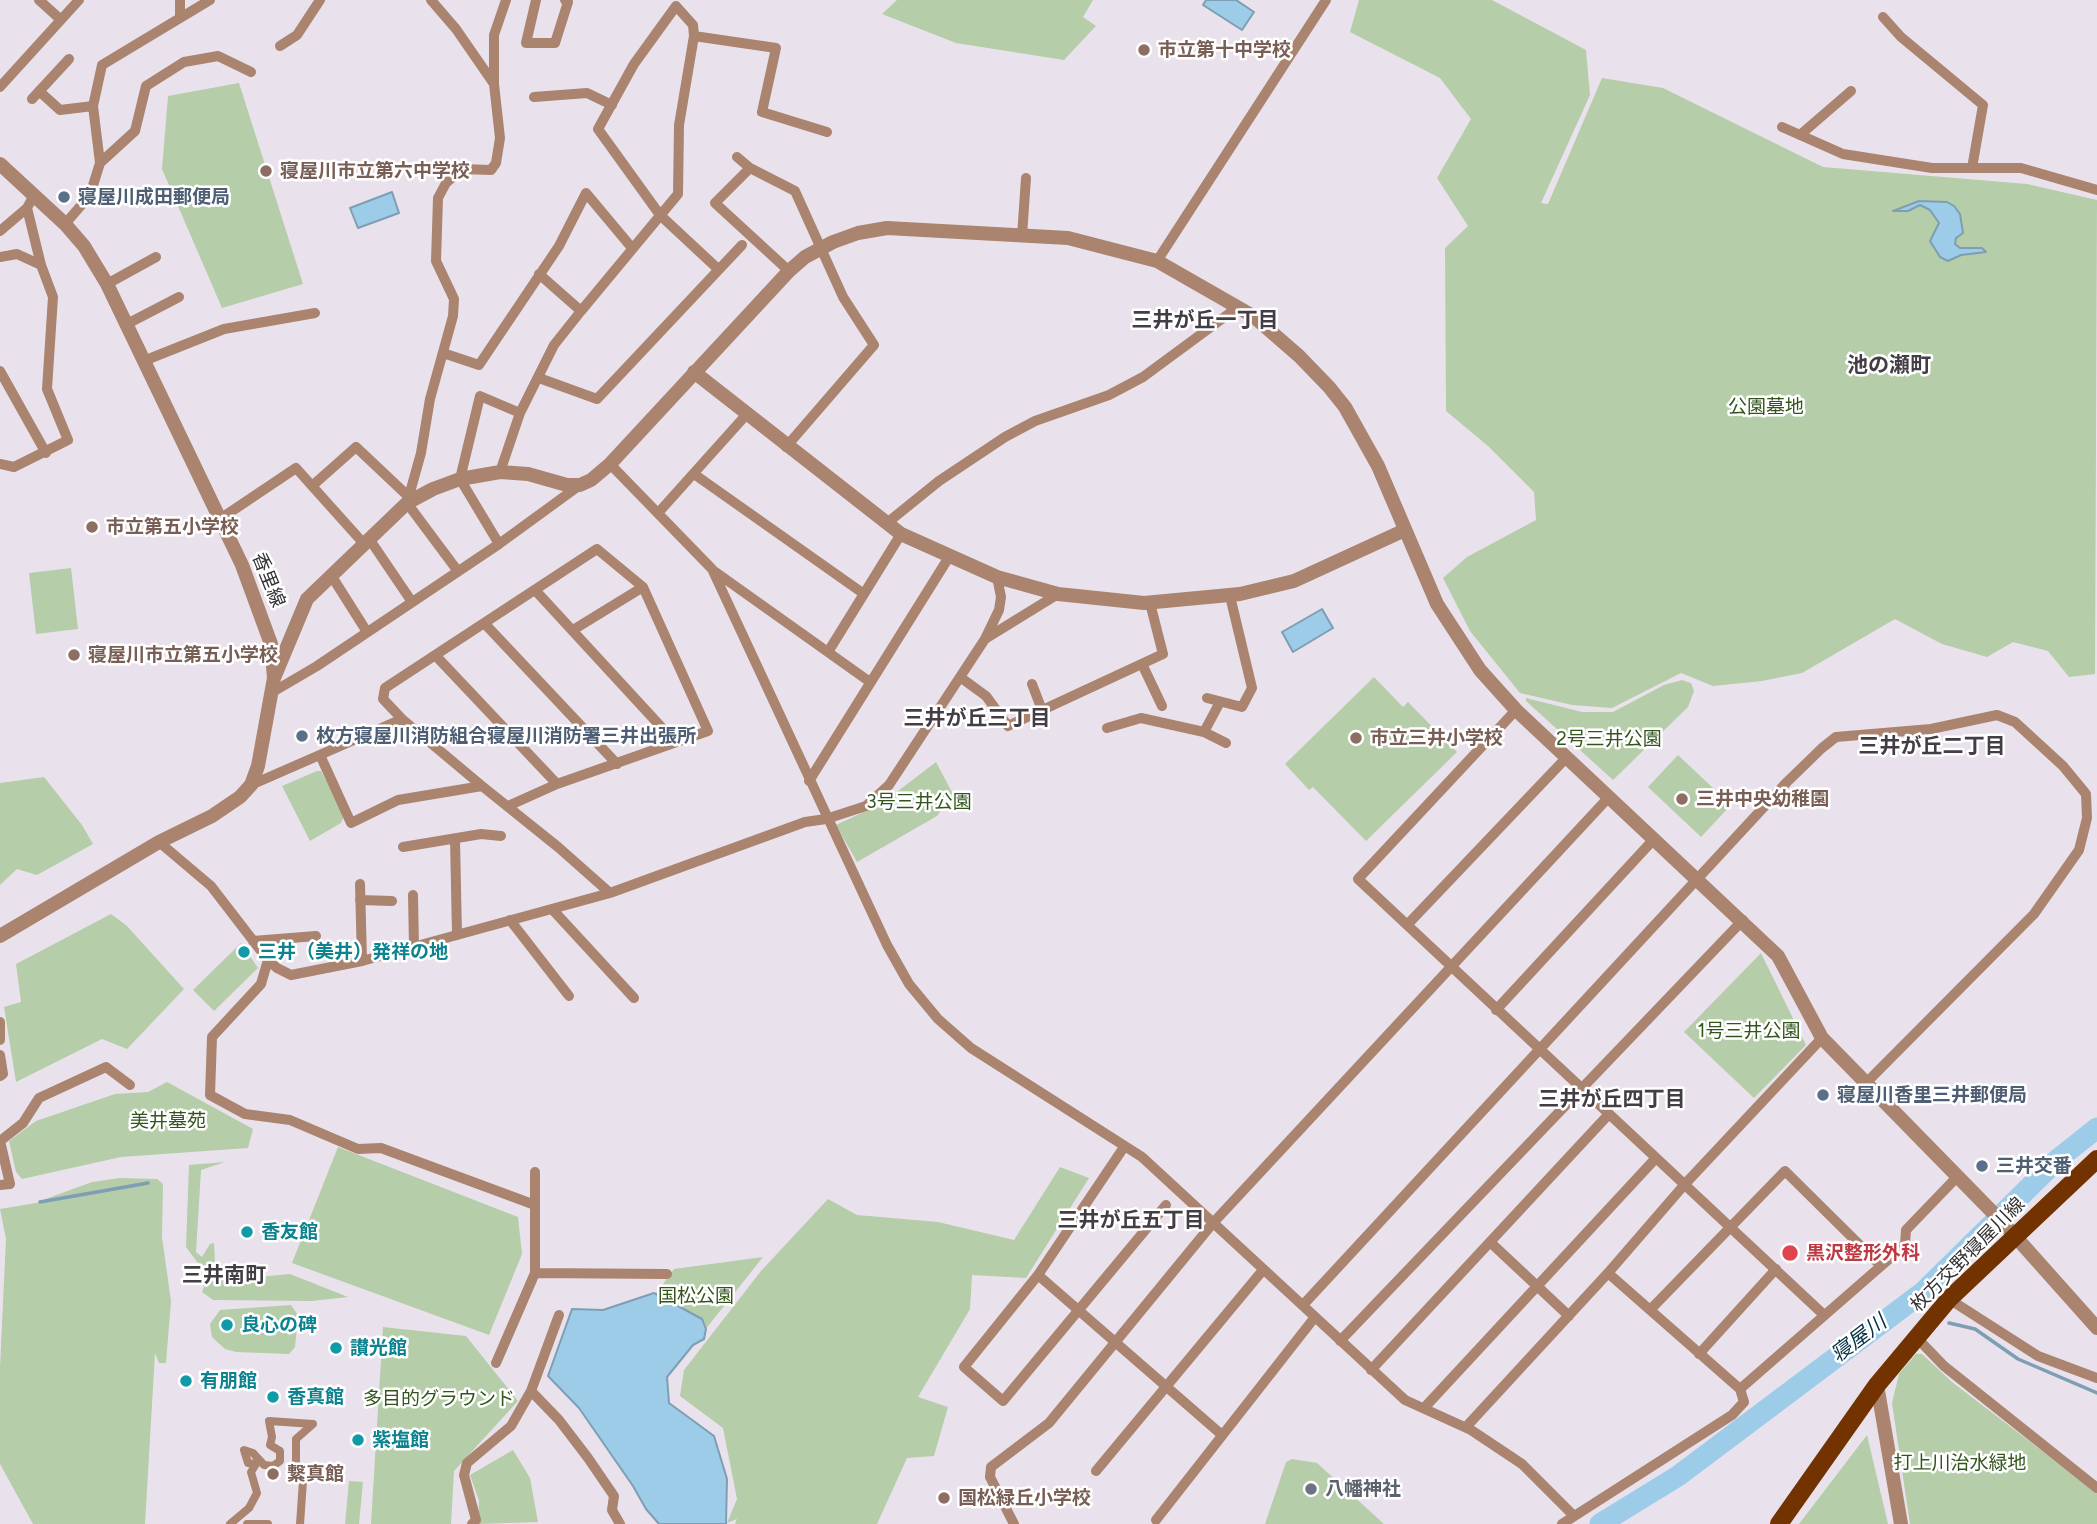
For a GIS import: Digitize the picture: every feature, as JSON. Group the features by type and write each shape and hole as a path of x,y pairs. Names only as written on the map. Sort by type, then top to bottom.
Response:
{"main road":[{"name":"枚方交野寝屋川線","path":"1779,1524 1877,1385 1949,1299 2010,1231 2097,1159"}],"street":[{"path":"39,0 60,19"},
{"path":"0,87 79,0"},
{"path":"180,0 180,16"},
{"path":"65,224 90,195 100,163 93,106 102,65 210,0"},
{"path":"280,46 297,35 316,10 320,0"},
{"path":"432,0 457,29 494,84"},
{"path":"408,500 453,316 454,299 436,261 438,198 446,183 462,169 491,170 496,163 500,138 494,84 494,35 506,0"},
{"path":"536,0 526,43 555,43 568,2 565,0"},
{"path":"1157,261 1326,0"},
{"path":"500,472 520,413 554,345 632,248 660,215 678,194 678,125 694,36 693,25 673,3 598,128 660,215 718,269"},
{"path":"1883,17 1901,37 1983,105 1972,168"},
{"path":"694,36 776,48 762,112 827,132"},
{"path":"100,163 135,131 146,86 184,62 218,56 251,72"},
{"path":"69,59 36,95 60,110 93,106"},
{"path":"1800,135 1851,91"},
{"path":"534,97 587,93 612,105"},
{"path":"1782,127 1843,154 1932,168 2021,168 2097,190"},
{"path":"737,157 750,168 795,191 843,297 874,345 786,447"},
{"name":"香里線","path":"0,164 31,202 65,224 84,246 107,284 146,360 262,613 271,644 274,678 258,766 251,785"},
{"path":"750,168 715,203 789,271"},
{"path":"1021,236 1026,178"},
{"path":"443,353 479,365 559,246 586,194 632,248"},
{"path":"0,231 31,202"},
{"path":"0,464 14,467 68,440 47,389 53,297 41,265 31,202"},
{"path":"271,693 499,544 610,464 789,271 821,249 858,233 887,228 1068,239 1157,261 1238,307 1264,325 1300,356 1345,407 1378,466 1437,604 1480,670 1516,710 1743,920 1778,956 1822,1038 2010,1231 2097,1328"},
{"path":"539,378 597,399 742,245"},
{"path":"0,257 17,254 41,265"},
{"path":"107,284 156,257"},
{"path":"539,274 581,312"},
{"path":"127,324 179,297"},
{"path":"887,523 939,481 1005,437 1035,421 1109,396 1143,377 1238,307"},
{"path":"146,360 224,329 315,313"},
{"path":"0,371 46,453"},
{"path":"694,372 786,447 901,534 949,558 997,577 1058,594 1150,603 1230,596 1294,581 1405,530"},
{"path":"499,544 460,479 481,396 520,413"},
{"path":"659,512 746,415"},
{"path":"312,486 356,447 408,500 457,570"},
{"path":"610,464 712,569 870,682"},
{"path":"220,519 296,468 368,543 412,602"},
{"path":"274,678 307,599 368,543 408,500 460,479 500,472 528,474 566,485 580,485"},
{"path":"694,474 864,594"},
{"path":"828,652 901,534"},
{"path":"508,806 557,784 708,731 643,587 597,549 384,688 383,699 402,719 610,893"},
{"path":"809,781 949,558"},
{"path":"712,569 826,819 903,974 938,1019 971,1048 1142,1157 1405,1400 1466,1427 1521,1464 1574,1516"},
{"path":"331,575 367,632"},
{"path":"159,842 211,887 268,960 276,968 291,975 362,961 610,893 805,822 826,819 866,806 889,785 985,639 1001,597 997,577"},
{"path":"573,631 643,587"},
{"path":"536,590 675,741"},
{"path":"985,639 1058,594"},
{"path":"1207,698 1242,708 1252,688 1230,596"},
{"path":"960,677 986,696 1008,726 1163,654 1150,603"},
{"path":"485,624 617,764"},
{"path":"436,656 557,784"},
{"path":"1142,664 1162,706"},
{"path":"1032,684 1042,710"},
{"path":"1204,732 1220,702"},
{"path":"1516,710 1358,879 1451,969 1824,1315"},
{"path":"1303,1305 1787,782 1836,737 1931,729 1997,715 2015,722 2063,766 2086,794 2087,818 2079,850 2034,915 1865,1084"},
{"path":"1107,728 1141,718 1204,732 1226,743"},
{"path":"0,936 159,842 212,816 240,797 251,785 402,719"},
{"path":"320,755 351,822 398,800 482,786"},
{"path":"1406,925 1567,757"},
{"path":"1014,1524 990,1477 991,1467 1049,1423 1213,1223 1609,797"},
{"path":"403,847 481,834 501,836"},
{"path":"1496,1010 1655,838"},
{"path":"454,839 457,935"},
{"path":"360,884 362,961"},
{"path":"413,895 414,947"},
{"path":"360,900 392,901"},
{"path":"552,909 634,998"},
{"path":"510,920 569,996"},
{"path":"1340,1341 1743,920"},
{"path":"253,941 316,936"},
{"path":"268,960 261,984 212,1037 210,1095 245,1114 290,1120 358,1149 381,1148 535,1205"},
{"path":"0,1022 0,1040"},
{"path":"1466,1427 1608,1273 1685,1184 1822,1038"},
{"path":"0,1055 4,1074 0,1076"},
{"path":"0,1185 10,1184 0,1141 23,1123 39,1098 68,1090 106,1067 127,1083 130,1070"},
{"path":"1371,1370 1609,1114"},
{"path":"1124,1147 1038,1275 964,1367 1003,1401 1166,1205"},
{"path":"1425,1407 1656,1158"},
{"path":"1650,1310 1785,1171 1880,1265"},
{"path":"496,1363 536,1272 535,1172"},
{"path":"1740,1389 1905,1244 1906,1230 1956,1177"},
{"path":"1490,1242 1569,1316"},
{"path":"1699,1354 1776,1269"},
{"path":"1096,1471 1263,1270"},
{"path":"536,1272 667,1274"},
{"path":"1562,1524 1732,1415 1744,1402 1740,1389 1608,1273"},
{"path":"1038,1275 1222,1435"},
{"path":"1949,1299 2038,1356 2097,1378"},
{"path":"472,1524 476,1520 464,1475 467,1464 511,1426 531,1391 559,1315"},
{"path":"1156,1520 1315,1317"},
{"path":"1917,1338 1944,1366 2097,1488"},
{"path":"1877,1385 1901,1524"},
{"path":"531,1391 559,1420 589,1458 614,1496 612,1510 620,1524"},
{"path":"230,1524 249,1508 257,1493 251,1472 256,1464 248,1463 244,1450 253,1453 264,1465 273,1466 280,1461 280,1451 270,1445 272,1437 269,1421 313,1424 296,1438 296,1472 303,1481 300,1524"},
{"path":"247,1524 268,1524"}],"green space":[{"path":"897,0 1093,0 1083,17 1096,26 1064,60 956,43 882,14"},
{"name":"公園墓地","path":"1359,0 1492,0 1586,50 1590,95 1541,203 1548,204 1602,78 1663,88 1823,167 2027,184 2097,200 2095,674 2069,677 2048,651 2013,642 1987,657 1942,644 1895,619 1802,673 1762,681 1713,686 1681,673 1612,708 1572,705 1520,693 1470,631 1443,578 1467,557 1536,520 1534,492 1488,446 1446,411 1445,248 1468,226 1437,178 1471,119 1440,78 1350,32"},
{"path":"239,83 303,284 222,308 162,169 168,96"},
{"path":"71,568 78,629 36,634 29,573"},
{"path":"1374,677 1403,707 1408,702 1457,752 1366,841 1313,787 1309,790 1285,764"},
{"name":"2号三井公園","path":"1682,680 1691,683 1694,691 1688,707 1613,780 1526,701 1526,698 1582,712 1613,712 1664,685"},
{"path":"1678,755 1731,805 1701,837 1648,787"},
{"name":"3号三井公園","path":"936,762 953,794 937,816 857,862 836,825 881,804"},
{"path":"321,771 344,816 341,823 310,841 282,786"},
{"path":"44,777 82,825 93,844 37,875 17,869 0,885 0,783"},
{"path":"111,914 127,926 184,989 127,1049 102,1039 16,1082 4,1007 21,1002 16,964"},
{"path":"241,943 258,968 214,1011 193,990"},
{"name":"1号三井公園","path":"1761,953 1806,1045 1754,1098 1684,1032"},
{"name":"美井墓苑","path":"167,1082 253,1129 248,1148 121,1157 22,1179 16,1172 9,1141 36,1121 115,1094 148,1092"},
{"path":"338,1147 518,1217 522,1254 489,1335 292,1263"},
{"path":"225,1162 201,1170 196,1252 202,1257 210,1244 214,1243 215,1263 212,1269 197,1262 186,1247 189,1165"},
{"path":"1060,1167 1089,1178 1026,1278 972,1275 970,1309 918,1397 948,1407 934,1456 907,1458 877,1524 735,1524 737,1519 727,1523 737,1499 723,1428 680,1396 684,1370 761,1271 828,1199 857,1215 938,1222 1014,1240"},
{"path":"120,1178 157,1179 163,1184 162,1237 171,1301 166,1363 159,1363 155,1353 145,1524 33,1524 0,1464 0,1367 6,1239 0,1209 149,1184 146,1182 40,1201 92,1182"},
{"name":"国松公園","path":"763,1257 693,1345 658,1291 674,1269"},
{"path":"290,1274 348,1297 312,1301 213,1300 202,1292 206,1282"},
{"path":"291,1305 298,1315 295,1347 289,1354 236,1352 225,1349 212,1337 210,1324 220,1310"},
{"name":"多目的グラウンド","path":"383,1327 466,1336 518,1401 454,1471 451,1524 371,1524"},
{"name":"打上川治水緑地","path":"1916,1354 1922,1354 1952,1382 2097,1493 2097,1524 1910,1524 1892,1403 1899,1374"},
{"name":"打上川治水緑地","path":"1867,1435 1888,1524 1799,1524"},
{"path":"513,1450 530,1478 538,1522 478,1524 479,1501 470,1475"},
{"name":"八幡神社","path":"1292,1459 1317,1463 1384,1524 1265,1524 1286,1462"},
{"path":"349,1481 363,1482 359,1524 345,1524"}],"water":[{"path":"1206,0 1236,0 1254,12 1242,30 1203,5"},
{"path":"392,192 399,213 358,228 350,208"},
{"path":"1919,201 1947,202 1954,206 1960,214 1963,233 1956,238 1955,244 1960,248 1982,248 1986,252 1961,255 1948,261 1940,257 1930,241 1939,223 1930,210 1920,205 1908,211 1893,211"},
{"path":"1322,609 1333,628 1293,652 1282,632"},
{"path":"654,1293 702,1319 706,1329 704,1339 693,1345 667,1377 669,1403 714,1436 727,1479 726,1524 659,1524 646,1509 579,1408 548,1376 572,1309 603,1310"}],"waterway":[{"name":"寝屋川","path":"1600,1524 1678,1476 1923,1292 2058,1159 2097,1128"},
{"path":"40,1202 148,1183"},
{"path":"1949,1323 1975,1329 2018,1359 2097,1393"}],"place":[{"name":"市立第十中学校","path":"1144,50"},
{"name":"寝屋川市立第六中学校","path":"266,171"},
{"name":"寝屋川成田郵便局","path":"64,197"},
{"name":"市立第五小学校","path":"92,527"},
{"name":"寝屋川市立第五小学校","path":"74,655"},
{"name":"枚方寝屋川消防組合寝屋川消防署三井出張所","path":"302,736"},
{"name":"市立三井小学校","path":"1356,738"},
{"name":"三井中央幼稚園","path":"1682,799"},
{"name":"三井（美井）発祥の地","path":"244,952"},
{"name":"寝屋川香里三井郵便局","path":"1823,1095"},
{"name":"三井交番","path":"1982,1166"},
{"name":"香友館","path":"247,1232"},
{"name":"黒沢整形外科","path":"1790,1253"},
{"name":"良心の碑","path":"227,1325"},
{"name":"讃光館","path":"336,1348"},
{"name":"有朋館","path":"186,1381"},
{"name":"香真館","path":"273,1397"},
{"name":"紫塩館","path":"358,1440"},
{"name":"繋真館","path":"273,1474"},
{"name":"八幡神社","path":"1311,1489"},
{"name":"国松緑丘小学校","path":"944,1498"}],"district":[{"name":"三井が丘一丁目","path":"1205,321"},
{"name":"池の瀬町","path":"1889,366"},
{"name":"三井が丘三丁目","path":"977,719"},
{"name":"三井が丘二丁目","path":"1932,747"},
{"name":"三井が丘四丁目","path":"1612,1100"},
{"name":"三井が丘五丁目","path":"1131,1221"},
{"name":"三井南町","path":"224,1276"}]}
